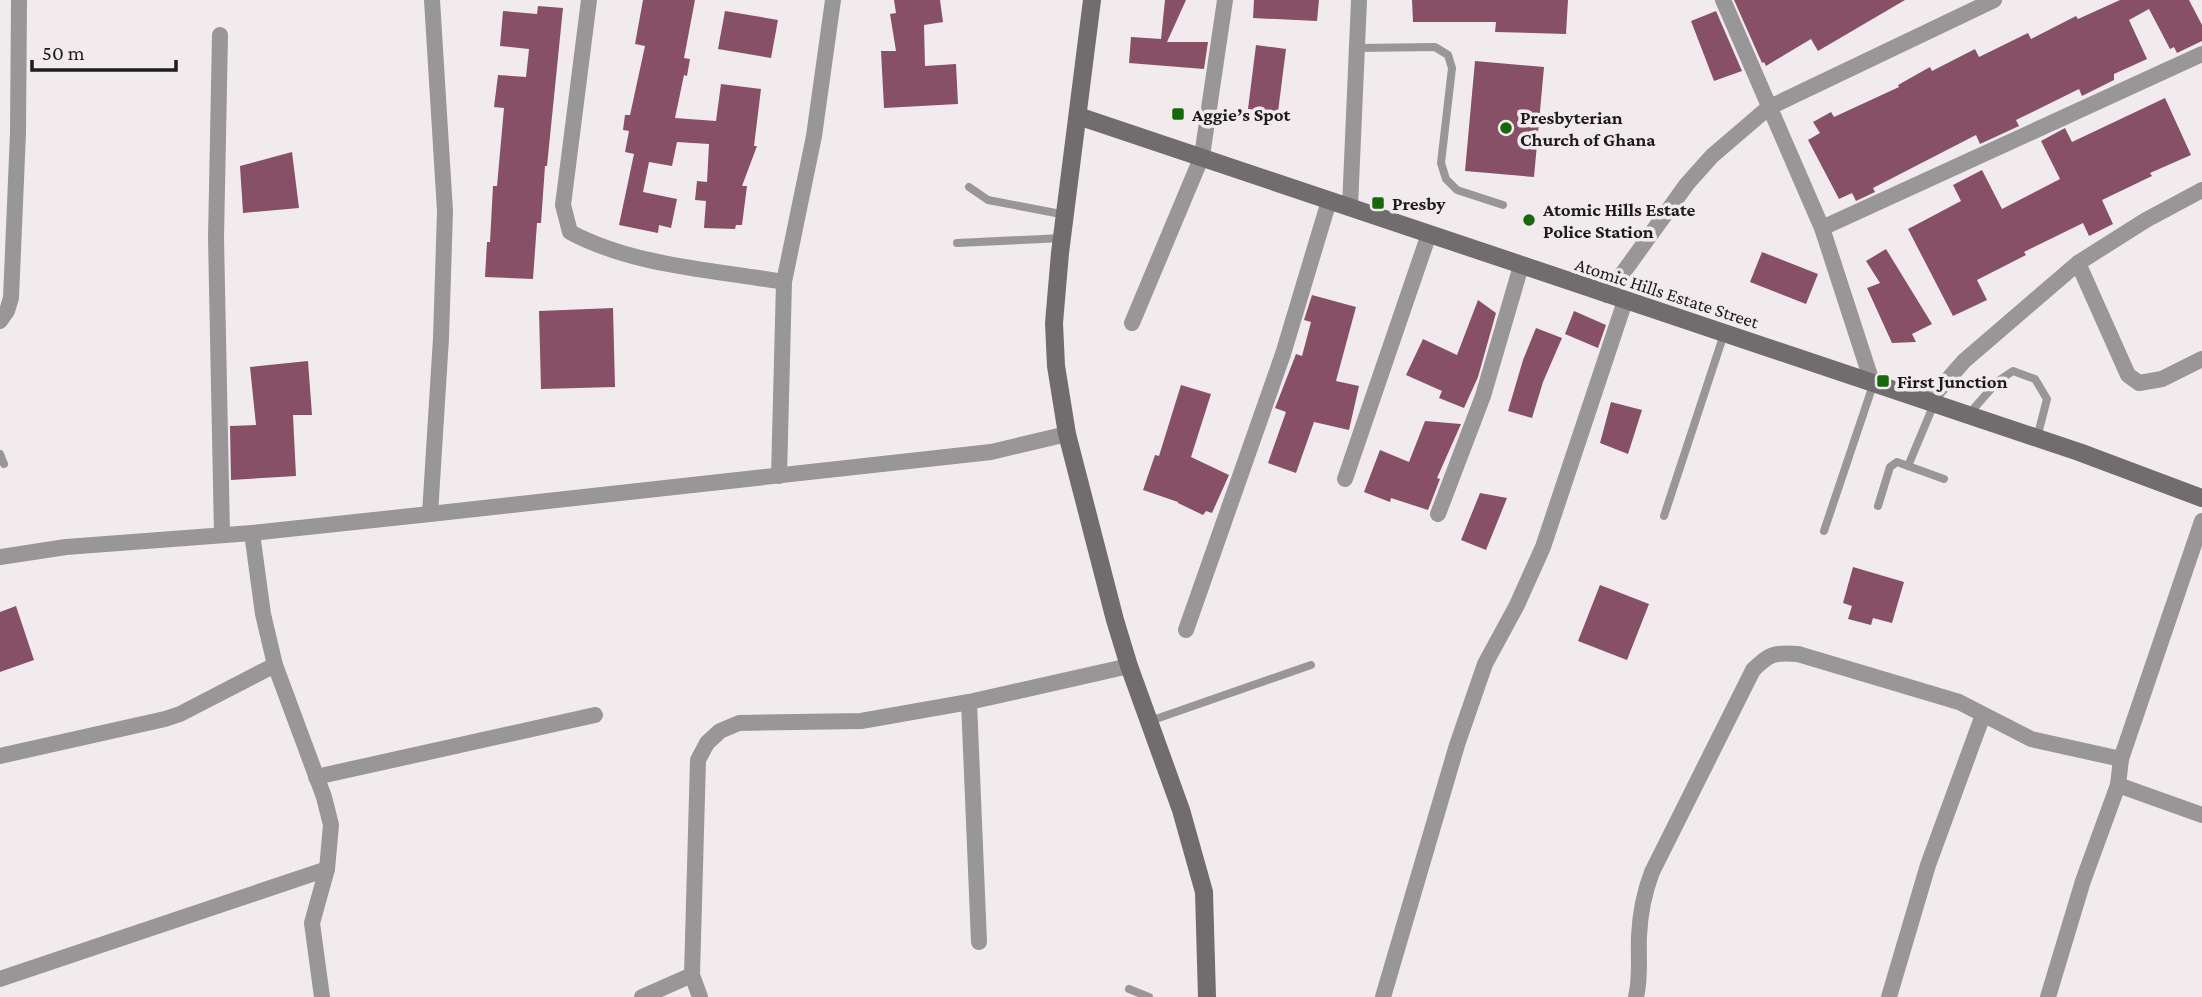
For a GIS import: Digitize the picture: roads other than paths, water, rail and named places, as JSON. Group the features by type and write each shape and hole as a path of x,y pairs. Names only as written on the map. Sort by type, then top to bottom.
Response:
{"street":[{"path":"0,321 11,298 18,133 19,0"},
{"path":"430,514 441,338 445,211 432,0"},
{"path":"589,0 563,205 570,232 593,245 637,258 784,282"},
{"path":"779,476 784,282 814,136 833,0"},
{"path":"1092,0 1062,238 1054,323 1056,366 1067,434 1129,666 1181,810 1204,892 1207,997"},
{"path":"1132,323 1202,156 1225,0"},
{"path":"1350,207 1359,0"},
{"path":"1723,0 1822,229 1873,385"},
{"path":"1607,295 1687,184 1712,156 1768,108 1994,0"},
{"path":"220,35 216,238 222,535"},
{"path":"1822,229 2202,54"},
{"name":"Atomic Hills Estate Street","path":"1078,116 2036,438 2202,498"},
{"path":"1931,403 1964,361 2077,263 2146,220 2202,190"},
{"path":"1186,630 1283,354 1329,201"},
{"path":"1345,479 1429,234"},
{"path":"2077,263 2128,375 2140,383 2162,379 2202,359"},
{"path":"1438,514 1483,396 1521,266"},
{"path":"1383,997 1457,745 1481,675 1543,547 1625,301"},
{"path":"0,556 66,547 252,533 991,452 1067,434"},
{"path":"2048,997 2083,881 2118,785 2121,759 2202,521"},
{"path":"252,533 263,614 275,665 324,797 331,825 327,869 312,923 321,997"},
{"path":"1636,997 1644,894 1652,872 1753,670 1778,652 1798,654 1959,702 2031,739 2121,759"},
{"path":"0,756 180,714 275,665"},
{"path":"700,997 692,975 698,760 707,743 720,731 739,723 861,721 970,702 1129,666"},
{"path":"970,702 979,942"},
{"path":"316,777 595,715"},
{"path":"1889,997 1928,865 1983,715"},
{"path":"2118,785 2202,815"},
{"path":"0,979 327,869"},
{"path":"642,997 692,975"}],"lane":[{"path":"1356,48 1435,47 1448,55 1451,68 1441,163 1446,179 1457,190 1503,205"},
{"path":"969,187 988,200 1066,215"},
{"path":"957,243 1062,238"},
{"path":"1664,516 1724,334"},
{"path":"1968,415 1998,381 2013,371 2035,379 2047,400 2036,438"},
{"path":"1824,531 1873,385"},
{"path":"1908,466 1931,403"},
{"path":"0,454 4,464"},
{"path":"1878,506 1890,467 1897,462 1944,479"},
{"path":"1150,721 1311,665"},
{"path":"1129,989 1149,997"}],"place":[{"name":"Aggie’s Spot","path":"1178,114"},
{"name":"Presbyterian Church of Ghana","path":"1506,128"},
{"name":"Presby","path":"1378,203"},
{"name":"Atomic Hills Estate Police Station","path":"1529,220"},
{"name":"First Junction","path":"1883,381"}]}
